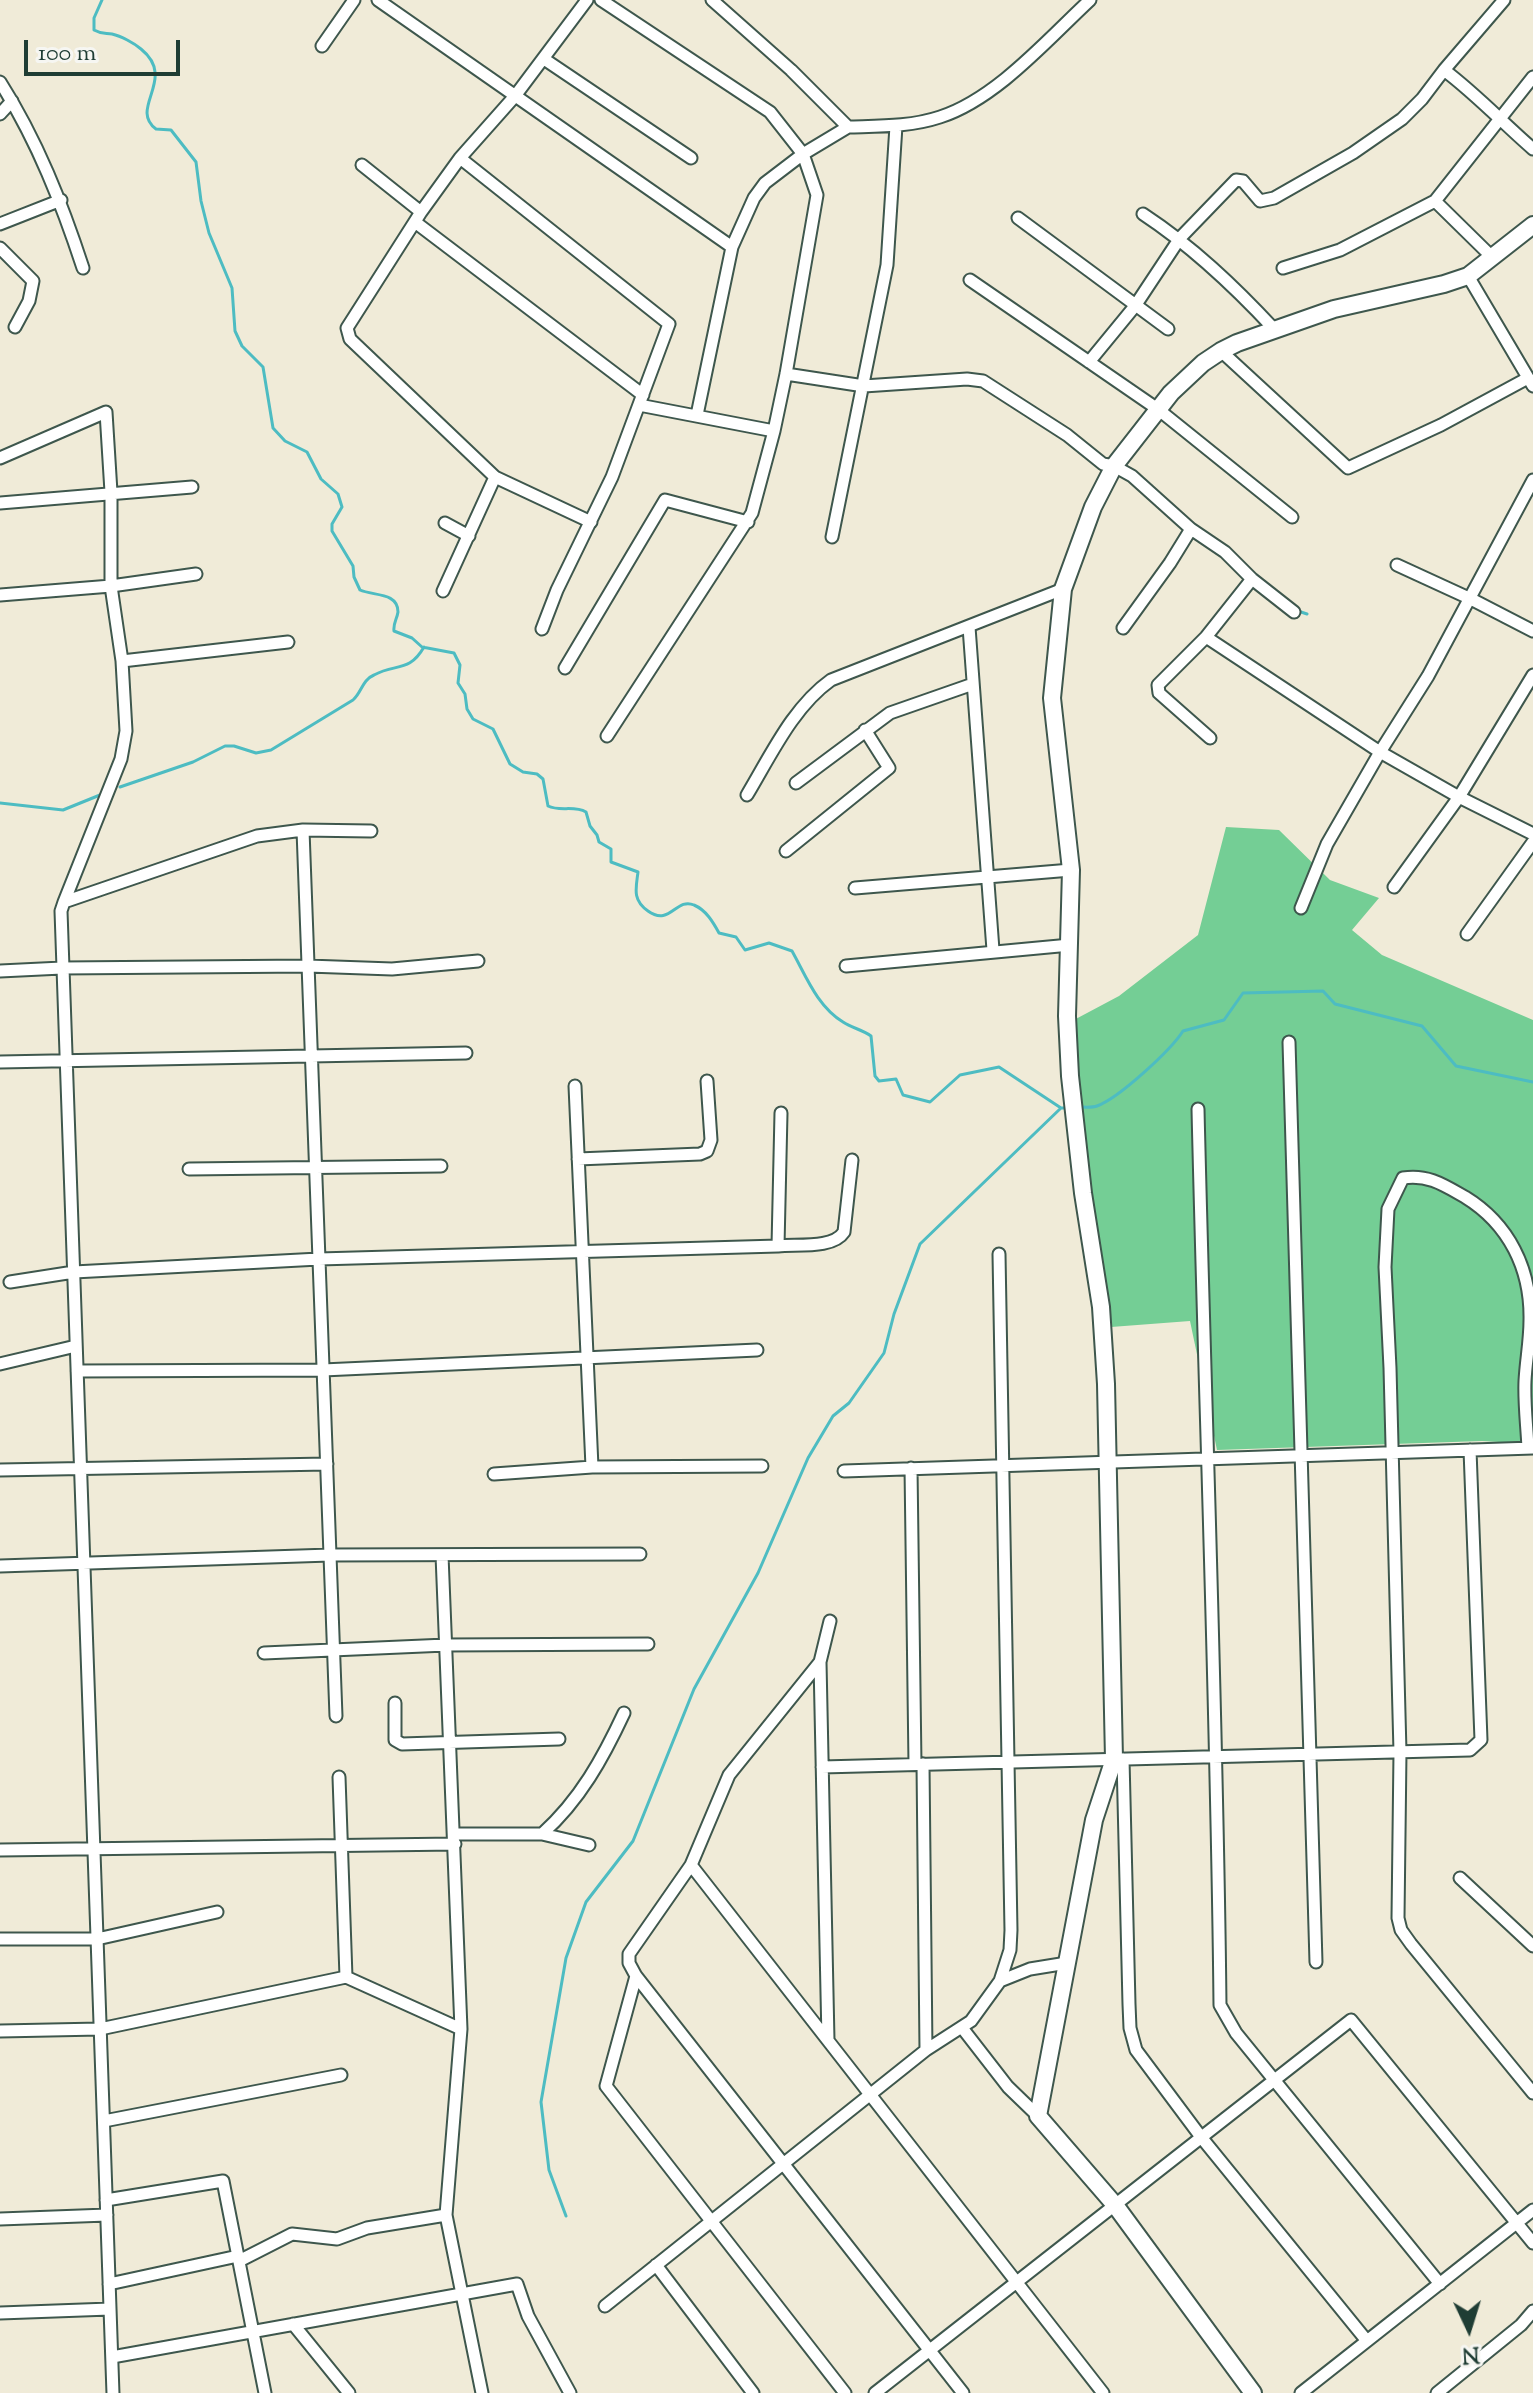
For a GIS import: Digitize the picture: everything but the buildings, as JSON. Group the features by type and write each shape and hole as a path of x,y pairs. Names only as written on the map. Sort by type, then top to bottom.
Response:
{"street":[{"path":"322,46 354,0"},
{"path":"378,0 732,247"},
{"path":"587,0 515,96 460,158 418,217 347,328 347,334 495,477 591,522"},
{"path":"601,0 759,104 778,121 803,154 815,186 817,205 774,431 748,522 607,736"},
{"path":"712,0 791,70 848,127"},
{"path":"697,415 732,247 758,190 803,154 848,127 896,126 936,118 975,101 1090,0"},
{"path":"1089,362 1135,306 1180,238 1236,180 1243,181 1260,201 1266,201 1286,193 1353,153 1413,109 1504,0"},
{"path":"544,59 691,158"},
{"path":"1444,70 1476,94 1533,149"},
{"path":"1283,268 1340,250 1435,201 1533,77"},
{"path":"0,82 61,200 83,268"},
{"path":"0,114 12,101"},
{"path":"832,537 887,265 896,126"},
{"path":"460,158 605,275 668,321 669,327 612,477 557,590 542,629"},
{"path":"362,165 418,217 641,400 774,431"},
{"path":"0,224 61,200"},
{"path":"1435,201 1493,258"},
{"path":"1143,214 1180,238 1274,329"},
{"path":"1018,218 1168,329"},
{"path":"1367,2341 1201,2137 1136,2050 1130,2028 1101,1307 1084,1202 1070,1076 1067,1016 1071,870 1052,698 1063,589 1093,507 1114,466 1186,378 1221,351 1274,329 1334,309 1468,276 1533,225"},
{"path":"0,248 33,281 29,301 15,327"},
{"path":"1221,351 1348,468 1530,382 1468,276"},
{"path":"970,280 1159,410 1292,517"},
{"path":"786,374 864,386 967,379 983,381 1067,435 1103,464 1132,476 1191,529 1225,552 1252,579 1294,612"},
{"path":"0,458 106,412 111,492 111,586 122,661 126,731 121,759 60,919 113,2393"},
{"path":"443,591 495,477"},
{"path":"1301,908 1327,844 1428,676 1533,480"},
{"path":"0,503 192,487"},
{"path":"565,668 663,502 669,499 748,522"},
{"path":"445,523 469,536"},
{"path":"1123,628 1191,529"},
{"path":"1397,565 1533,631"},
{"path":"0,595 111,586 196,574"},
{"path":"1210,738 1158,689 1158,685 1206,637 1252,579"},
{"path":"747,795 791,722 819,689 844,674 1063,589"},
{"path":"969,627 981,756 993,950"},
{"path":"1206,637 1380,752 1533,834"},
{"path":"122,661 288,642"},
{"path":"1394,887 1459,797 1533,675"},
{"path":"796,783 890,713 973,684"},
{"path":"786,851 889,768 865,730"},
{"path":"64,902 248,839 303,830 371,831"},
{"path":"303,830 336,1716"},
{"path":"1467,934 1533,842"},
{"path":"855,888 1071,870"},
{"path":"846,966 1070,945"},
{"path":"0,971 308,966 418,968 478,961"},
{"path":"1289,1042 1316,1962"},
{"path":"0,1062 466,1053"},
{"path":"578,1159 700,1154 707,1151 711,1140 707,1081"},
{"path":"575,1086 592,1467"},
{"path":"1198,1109 1206,1459 1218,1756 1220,2005 1226,2019 1274,2080 1440,2284"},
{"path":"778,1246 781,1113"},
{"path":"10,1282 74,1272 319,1259 830,1242 844,1232 852,1160"},
{"path":"189,1169 441,1166"},
{"path":"844,1471 911,1468 1301,1456 1392,1453 1530,1448 1525,1382 1530,1300 1520,1257 1503,1231 1475,1204 1437,1181 1419,1175 1403,1178 1388,1209 1385,1228 1392,1453 1400,1752 1398,1918 1401,1930 1533,2093"},
{"path":"605,2306 926,2050 963,2029 1000,1981 1010,1950 1011,1930 999,1254"},
{"path":"0,1364 76,1346"},
{"path":"77,1371 323,1370 757,1350"},
{"path":"822,1767 1470,1750 1481,1740 1470,1450"},
{"path":"0,1470 327,1464"},
{"path":"494,1474 592,1467 762,1466"},
{"path":"911,1468 926,2050"},
{"path":"0,1566 330,1555 640,1554"},
{"path":"442,1555 461,2029 446,2215 482,2393"},
{"path":"828,2041 820,1662 830,1621"},
{"path":"264,1653 446,1645 648,1644"},
{"path":"820,1662 729,1775 691,1865 629,1954 629,1963 636,1976 963,2393"},
{"path":"395,1703 395,1740 402,1744 559,1739"},
{"path":"542,1834 557,1821 595,1773 624,1713"},
{"path":"1038,2116 1094,1820 1118,1759"},
{"path":"339,1777 346,1977"},
{"path":"0,1850 342,1844 542,1834 589,1845"},
{"path":"691,1865 1103,2393"},
{"path":"1460,1878 1533,1946"},
{"path":"0,1939 97,1939 217,1912"},
{"path":"1000,1981 1030,1969 1067,1963"},
{"path":"636,1976 606,2086 845,2393"},
{"path":"0,2031 100,2029 346,1977 461,2029"},
{"path":"875,2393 1351,2020 1533,2243"},
{"path":"963,2029 1008,2087 1038,2116 1115,2205 1253,2393"},
{"path":"104,2121 341,2075"},
{"path":"106,2200 223,2181 265,2393"},
{"path":"1301,2393 1533,2210"},
{"path":"0,2219 107,2215"},
{"path":"109,2284 238,2258 292,2234 337,2239 367,2228 446,2215"},
{"path":"656,2265 753,2393"},
{"path":"112,2357 517,2284 528,2316 570,2393"},
{"path":"0,2313 110,2309"},
{"path":"1437,2393 1521,2325 1533,2311"},
{"path":"293,2324 349,2393"}],"green space":[{"path":"1226,827 1279,830 1330,880 1379,898 1352,930 1382,955 1533,1020 1533,1444 1482,1441 1217,1450 1190,1321 1111,1327 1082,1155 1072,1021 1119,996 1198,935"}],"waterway":[{"path":"102,0 94,18 94,30 127,40 151,60 155,82 147,112 149,121 156,129 171,130 196,162 209,233 232,288 235,331 242,346 263,367 273,428 285,441 307,452 321,479 338,494 342,507 332,524 332,531 353,566 360,590 394,601 398,612 394,631 412,638 422,647 454,653 460,665 458,683 473,719 493,729 510,764 543,779 548,806 586,812 599,842 611,849 611,862 638,872 637,898 643,907 662,916 682,905 694,905 706,913 719,933 736,937 745,950 769,943 792,951 826,1008 843,1022 871,1036 875,1076 879,1081 896,1079 903,1095 930,1102 960,1075 999,1067 1061,1108 1067,1108"},
{"path":"1298,611 1307,614"},
{"path":"120,787 193,762 225,746 256,753 271,750 353,700 370,677 413,661 424,647"},
{"path":"0,803 63,810 100,795"},
{"path":"1078,1107 1097,1106 1118,1094 1156,1061 1183,1031 1224,1020 1243,993 1323,991 1335,1004 1422,1026 1456,1066 1533,1082"},
{"path":"566,2216 549,2170 541,2102 566,1958 586,1902 633,1841 694,1689 758,1573 808,1458 833,1416 849,1403 884,1353 894,1314 920,1244 1061,1108"}]}
